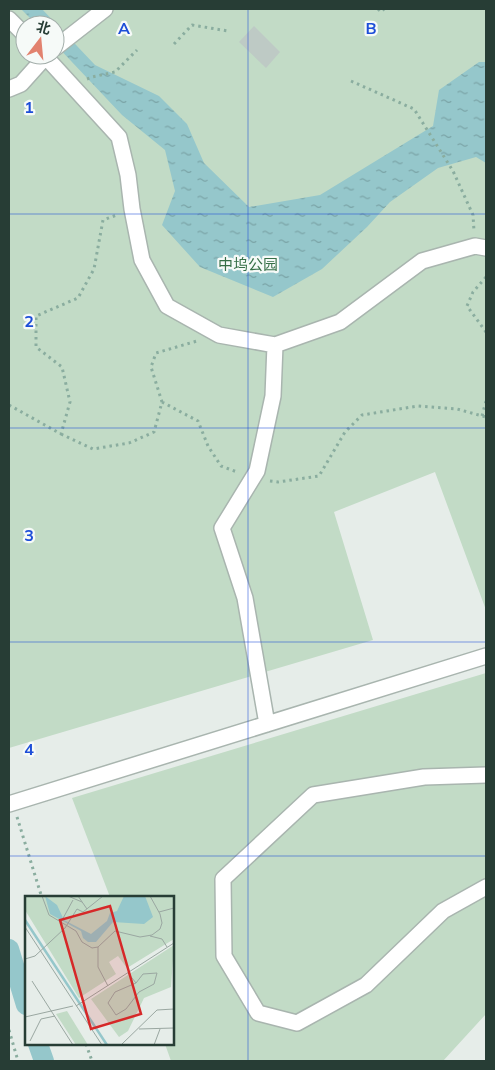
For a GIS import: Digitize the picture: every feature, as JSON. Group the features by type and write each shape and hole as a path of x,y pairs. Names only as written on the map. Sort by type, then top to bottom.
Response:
{"street":[{"path":"65,41 105,9"},
{"path":"9,89 21,84 38,65"},
{"path":"56,65 74,88 119,137 128,175 132,209 142,260 167,306 219,335 275,345 340,322 422,261 481,247"},
{"path":"267,724 245,598 222,528 257,471 273,396 275,345"},
{"path":"11,803 486,659"},
{"path":"486,775 424,777 313,795 223,879 224,956 258,1013 298,1023 366,985 443,912 486,887"}],"path":[{"path":"378,9 381,12 384,9"},
{"path":"174,44 192,25 228,31"},
{"path":"74,88 92,77 115,72 137,50"},
{"path":"352,81 414,109 453,171 473,215 481,247"},
{"path":"60,434 70,402 62,367 36,347 36,316 78,298 94,270 103,220 132,209"},
{"path":"486,277 473,292 467,306 486,332"},
{"path":"9,406 60,434 93,449 129,443 154,432 162,402 151,367 156,353 219,335"},
{"path":"482,416 486,401"},
{"path":"162,402 198,421 208,446 221,466 253,478 278,482 319,476 345,432 362,414 418,406 457,409 486,417"},
{"path":"11,803 41,896"},
{"path":"9,1030 18,1061"},
{"path":"86,1045 92,1061"}],"green space":[{"name":"中坞公园","path":"9,9 486,9 486,610 435,472 334,512 373,640 9,748"},
{"path":"486,673 486,1014 443,1061 171,1061 165,1045 174,1045 174,896 110,896 72,798"}],"water":[{"path":"21,9 42,9 48,15 27,15"},
{"path":"65,33 95,65 159,96 187,124 204,163 249,207 320,195 433,126 439,90 479,62 486,62 486,163 476,157 438,168 390,202 367,227 322,269 273,297 200,267 162,225 175,191 165,150 122,115 65,55"}],"building":[{"path":"254,26 280,52 266,68 239,42"}],"waterway":[{"path":"9,949 25,1002"},
{"path":"38,1045 44,1061"}]}
